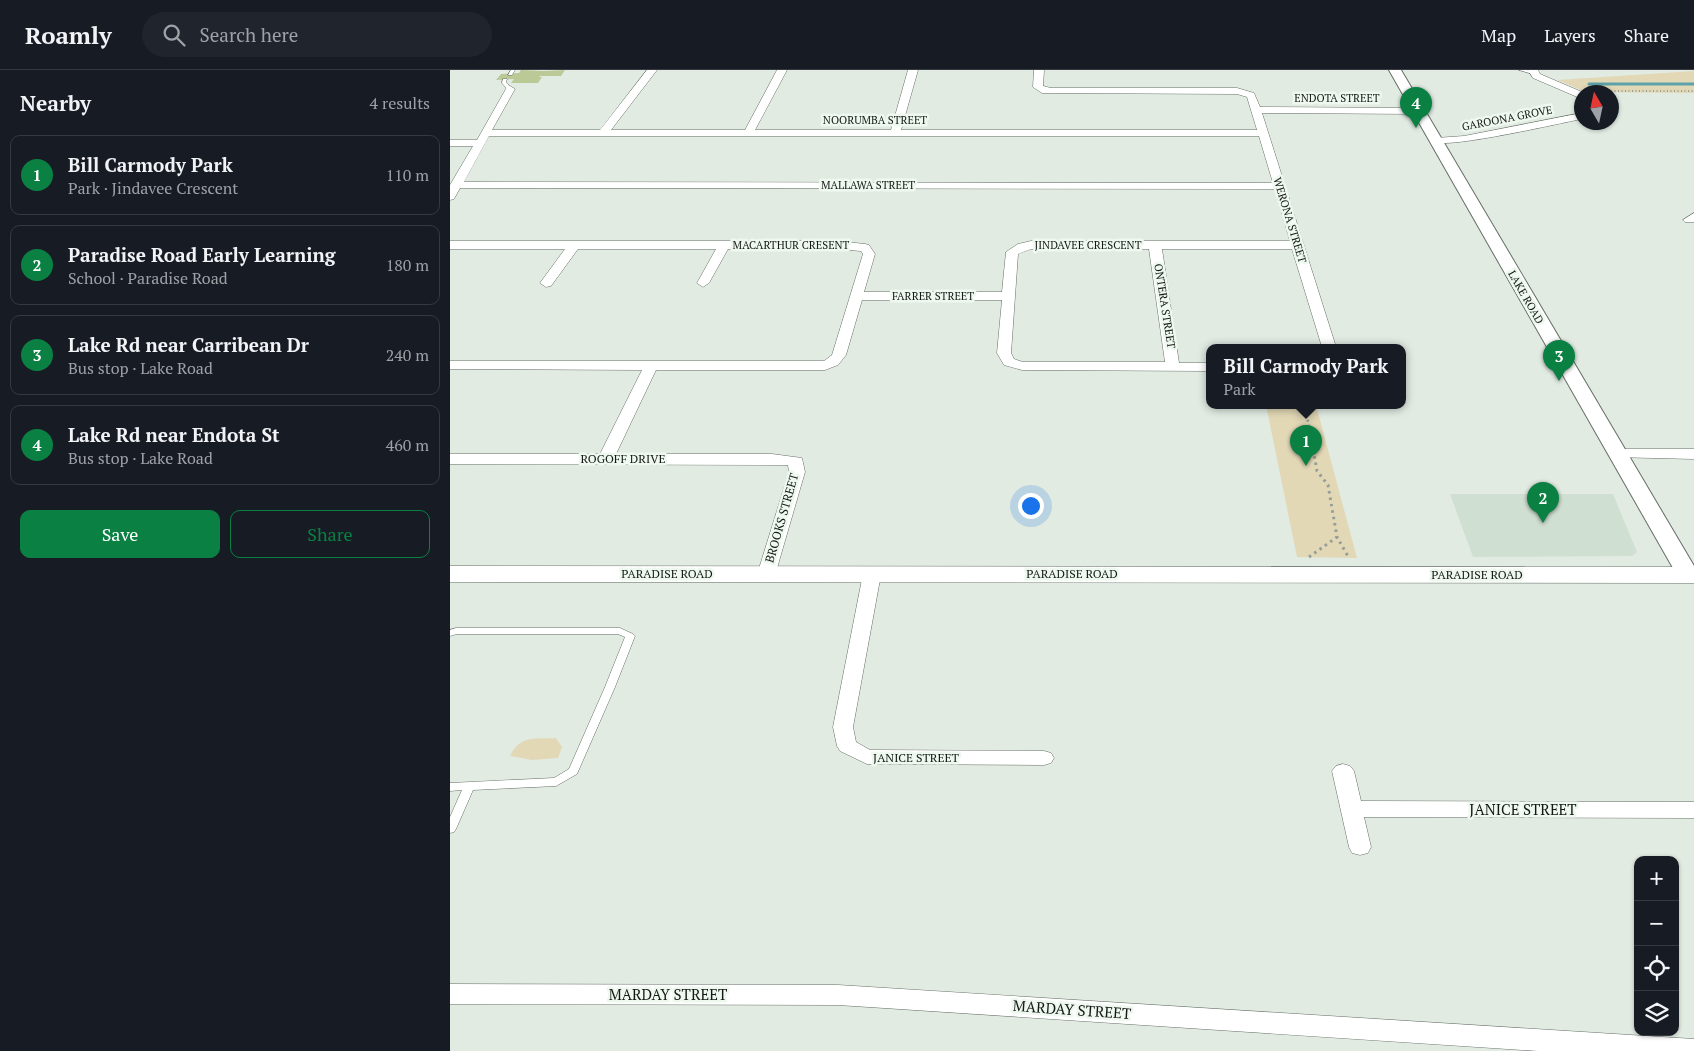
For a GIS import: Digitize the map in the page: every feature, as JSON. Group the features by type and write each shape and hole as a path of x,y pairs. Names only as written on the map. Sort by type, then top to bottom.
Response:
{"main road":[{"name":"PARADISE ROAD","path":"450,574 1691,575"}],"street":[{"path":"603,132 652,70"},
{"path":"749,132 782,70"},
{"path":"895,133 914,70"},
{"name":"WERONA STREET","path":"1039,70 1038,87 1042,90 1051,91 1249,93 1256,110 1328,344"},
{"name":"LAKE ROAD","path":"1395,70 1618,454 1691,575"},
{"name":"GAROONA GROVE","path":"1533,71 1574,93"},
{"path":"450,197 487,133 508,84"},
{"name":"ENDOTA STREET","path":"1256,110 1418,111"},
{"name":"GAROONA GROVE","path":"1436,141 1464,139 1574,118"},
{"name":"NOORUMBA STREET","path":"487,133 1263,133"},
{"path":"450,143 480,143"},
{"name":"MALLAWA STREET","path":"456,185 1279,186"},
{"name":"MACARTHUR CRESENT","path":"450,244 844,245 865,248 869,254 840,355 837,361 831,364 811,366 450,365"},
{"path":"546,283 574,245"},
{"path":"703,283 724,245"},
{"name":"JINDAVEE CRESCENT","path":"1206,367 1022,366 1009,362 1004,353 1012,252 1031,245 1298,245"},
{"name":"ONTERA STREET","path":"1155,245 1173,368"},
{"name":"FARRER STREET","path":"857,296 1009,296"},
{"path":"606,459 651,366"},
{"path":"1618,454 1694,454"},
{"name":"ROGOFF DRIVE","path":"450,459 772,459 796,461"},
{"name":"BROOKS STREET","path":"766,575 797,472 796,461"},
{"name":"JANICE STREET","path":"872,574 843,727 847,746 867,757 1044,758"},
{"path":"1344,771 1360,847"},
{"name":"JANICE STREET","path":"1352,809 1694,810"},
{"name":"MARDAY STREET","path":"450,994 838,995 1694,1050"}],"lane":[{"name":"GAROONA GROVE","path":"1521,70 1533,71"},
{"path":"450,633 456,631 620,631 630,636 573,771 556,782 450,787"},
{"path":"450,829 469,787"}],"path":[{"path":"1570,91 1694,91"},
{"path":"1306,409 1317,471 1328,485 1337,536 1350,560"},
{"path":"1305,561 1337,536"}],"shaded area":[{"path":"1694,71 1694,93 1619,92 1619,85 1574,85 1574,87 1558,80"},
{"path":"1267,409 1317,409 1357,558 1297,557"},
{"path":"1450,494 1613,494 1637,552 1632,556 1473,557"},
{"path":"556,738 562,747 558,758 532,760 510,756 518,744 523,741"}],"building":[{"path":"521,70 565,70 561,76 540,76 542,77 538,83 511,83 514,79 496,80 501,74 519,73"}],"waterway":[{"path":"1589,84 1694,84"}],"place":[{"name":"Lake Rd near Endota St","path":"1416,128"},
{"name":"Lake Rd near Carribean Dr","path":"1559,381"},
{"name":"Bill Carmody Park","path":"1306,466"},
{"name":"Paradise Road Early Learning","path":"1543,523"}]}
